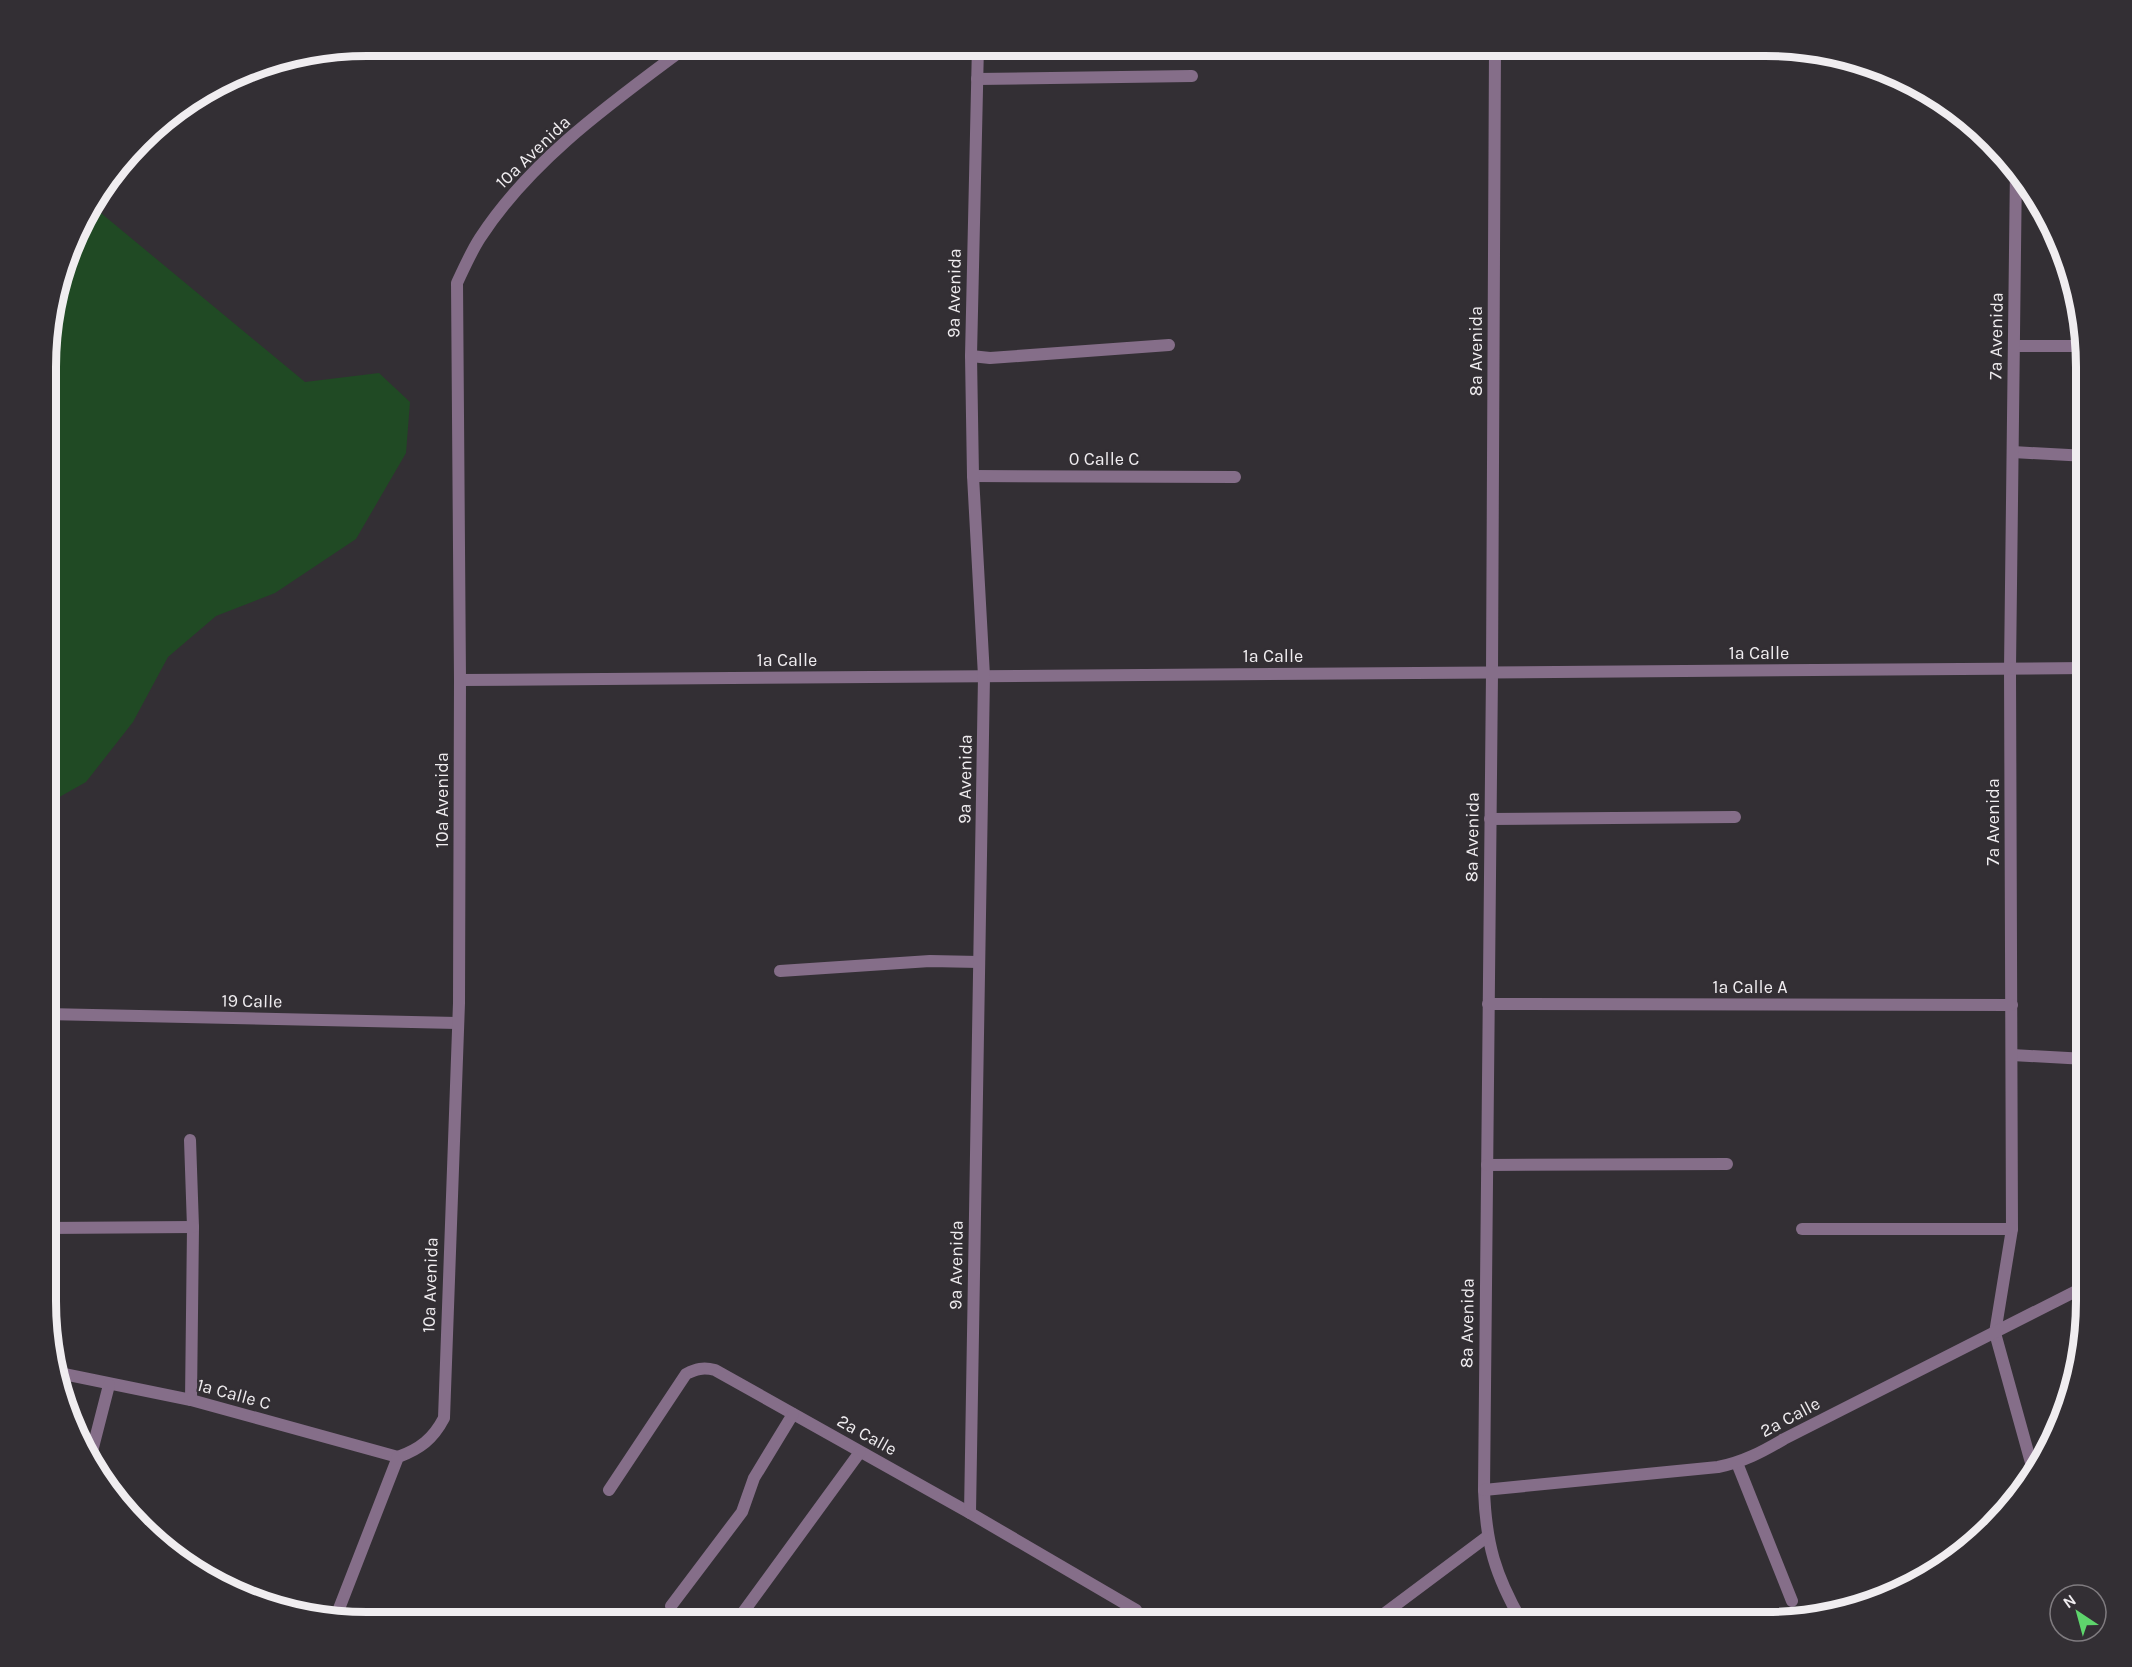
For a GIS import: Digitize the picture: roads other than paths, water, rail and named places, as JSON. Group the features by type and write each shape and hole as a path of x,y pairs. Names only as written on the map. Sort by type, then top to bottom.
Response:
{"street":[{"name":"10a Avenida","path":"398,1457 415,1451 427,1442 438,1430 444,1418 457,1023 460,680 457,283 479,238 516,190 568,140 622,95 674,56"},
{"name":"9a Avenida","path":"970,1513 984,676 973,476 971,356 978,56"},
{"name":"8a Avenida","path":"1495,56 1484,1490 1492,1559 1501,1584 1516,1612"},
{"path":"977,79 1192,76"},
{"name":"7a Avenida","path":"2016,182 2010,669 2012,1228 1995,1333 2031,1462"},
{"path":"971,356 990,357 1169,345"},
{"path":"2014,346 2076,346"},
{"path":"2013,452 2076,455"},
{"name":"0 Calle C","path":"973,476 1235,477"},
{"name":"1a Calle","path":"460,680 2076,668"},
{"path":"1490,819 1735,817"},
{"path":"780,971 930,961 980,962"},
{"name":"1a Calle A","path":"1488,1004 2012,1005"},
{"name":"19 Calle","path":"56,1014 457,1023"},
{"path":"2012,1054 2076,1058"},
{"path":"190,1140 191,1400"},
{"path":"1487,1165 1727,1164"},
{"path":"56,1228 192,1227"},
{"path":"1802,1229 2012,1228"},
{"name":"2a Calle","path":"1484,1490 1718,1467 1737,1463 2076,1292"},
{"name":"2a Calle","path":"609,1490 686,1374 701,1368 715,1370 970,1513 1137,1612"},
{"name":"1a Calle C","path":"64,1374 191,1400 398,1457"},
{"path":"93,1447 109,1384"},
{"path":"671,1606 742,1512 754,1478 793,1414"},
{"path":"743,1612 860,1452"},
{"path":"338,1610 398,1457"},
{"path":"1737,1463 1792,1601"},
{"path":"1386,1612 1488,1536"}]}
